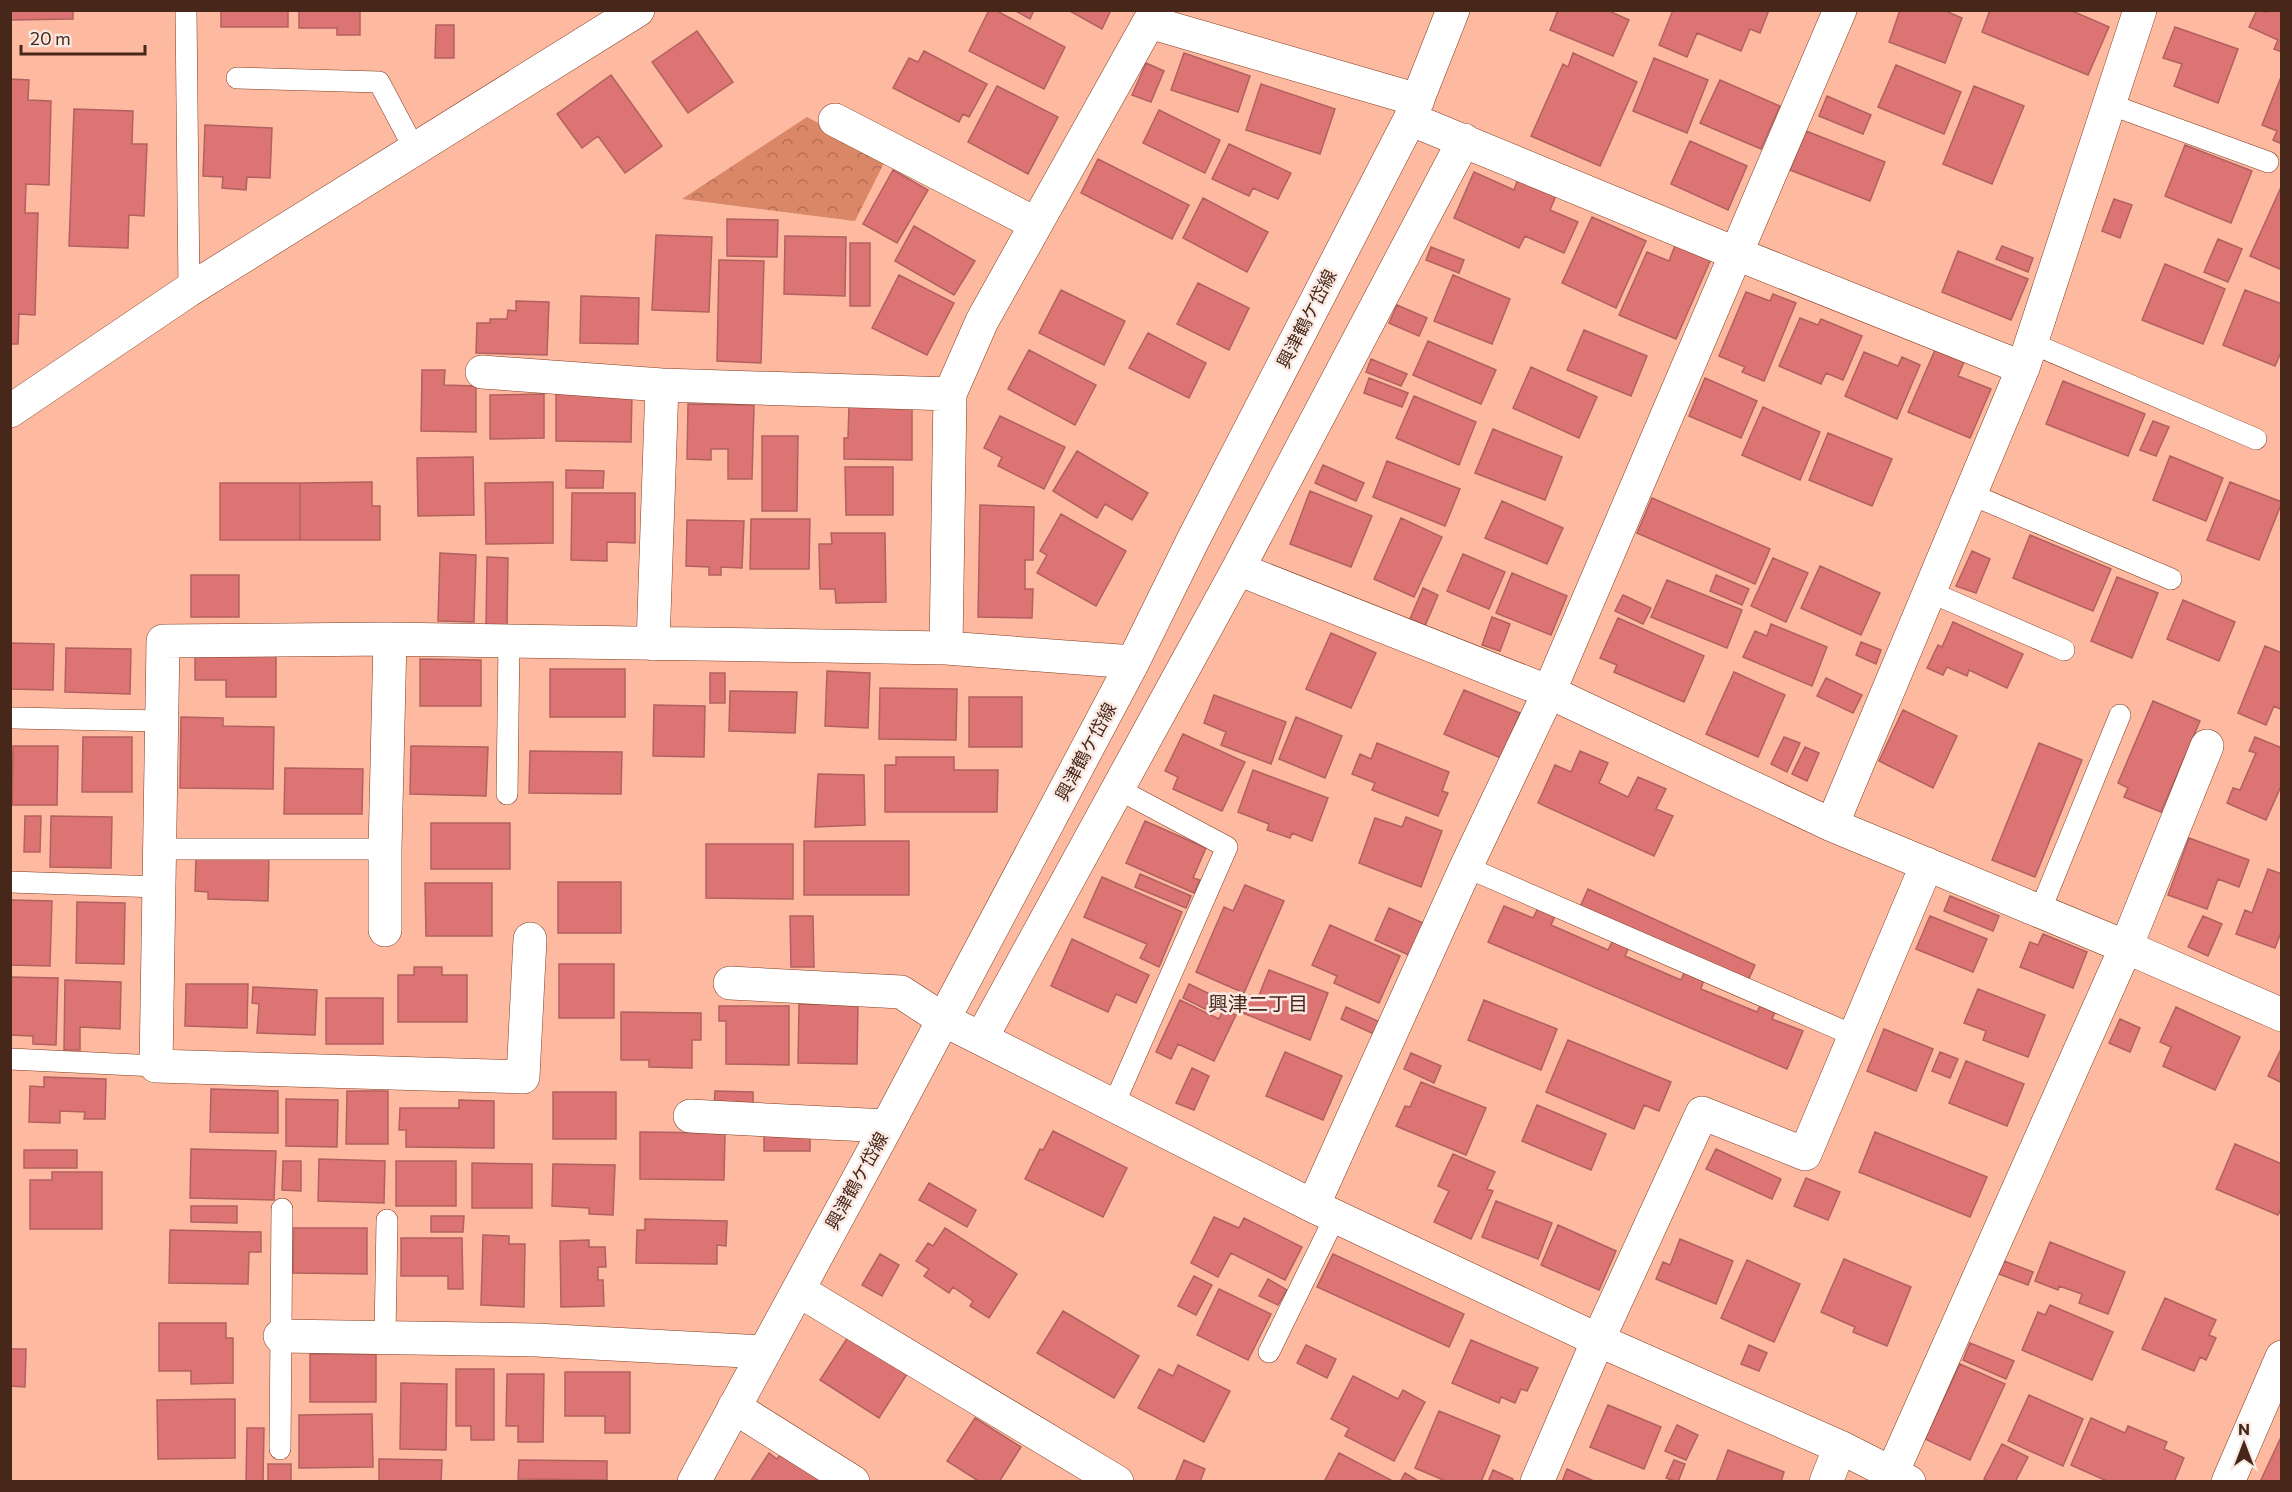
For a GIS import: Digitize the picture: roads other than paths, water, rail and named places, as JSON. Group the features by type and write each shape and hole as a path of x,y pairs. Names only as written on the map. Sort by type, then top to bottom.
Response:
{"street":[{"path":"10,411 189,290 638,10"},
{"name":"興津鶴ケ岱線","path":"694,1482 944,1020 1133,662 1193,540 1414,110 1453,10"},
{"path":"1324,1211 1466,867 1549,693 1840,10"},
{"path":"1832,825 2027,356 2140,10"},
{"path":"946,648 950,394 982,321 1149,22 1414,110 1464,140 1737,254 2027,356"},
{"path":"835,120 1036,224"},
{"path":"982,1038 1238,568 1464,140"},
{"path":"482,372 662,385 950,394"},
{"path":"654,644 662,385"},
{"path":"1238,568 1549,693 1832,825 2126,947 2282,1015"},
{"path":"530,939 523,1077 156,1066 163,641 390,639 946,648 1133,662"},
{"path":"386,930 385,849 390,639"},
{"path":"730,983 901,992 944,1020 1324,1211 1598,1340 1840,1447 1900,1477 2126,947 2207,746"},
{"path":"1537,1482 1598,1340 1702,1113 1805,1154 1928,864"},
{"path":"690,1116 887,1126"},
{"path":"798,1290 1117,1482"},
{"path":"280,1336 536,1341 764,1352"},
{"path":"2228,1482 2282,1358"},
{"path":"734,1407 853,1482"},
{"path":"1826,1482 1840,1447"}],"lane":[{"path":"186,10 189,290"},
{"path":"237,78 379,82 415,150"},
{"path":"2109,104 2268,162"},
{"path":"2027,356 2256,439"},
{"path":"1970,494 2171,579"},
{"path":"1929,592 2064,650"},
{"path":"507,794 509,642"},
{"path":"2040,911 2120,715"},
{"path":"13,718 161,721"},
{"path":"1114,1104 1227,847 1118,789"},
{"path":"160,849 385,849"},
{"path":"1466,867 1855,1036"},
{"path":"10,882 159,887"},
{"path":"10,1059 156,1066"},
{"path":"280,1449 282,1209"},
{"path":"1269,1352 1324,1211"},
{"path":"386,1337 387,1220"}],"district":[{"name":"興津二丁目","path":"1258,1004"}]}
